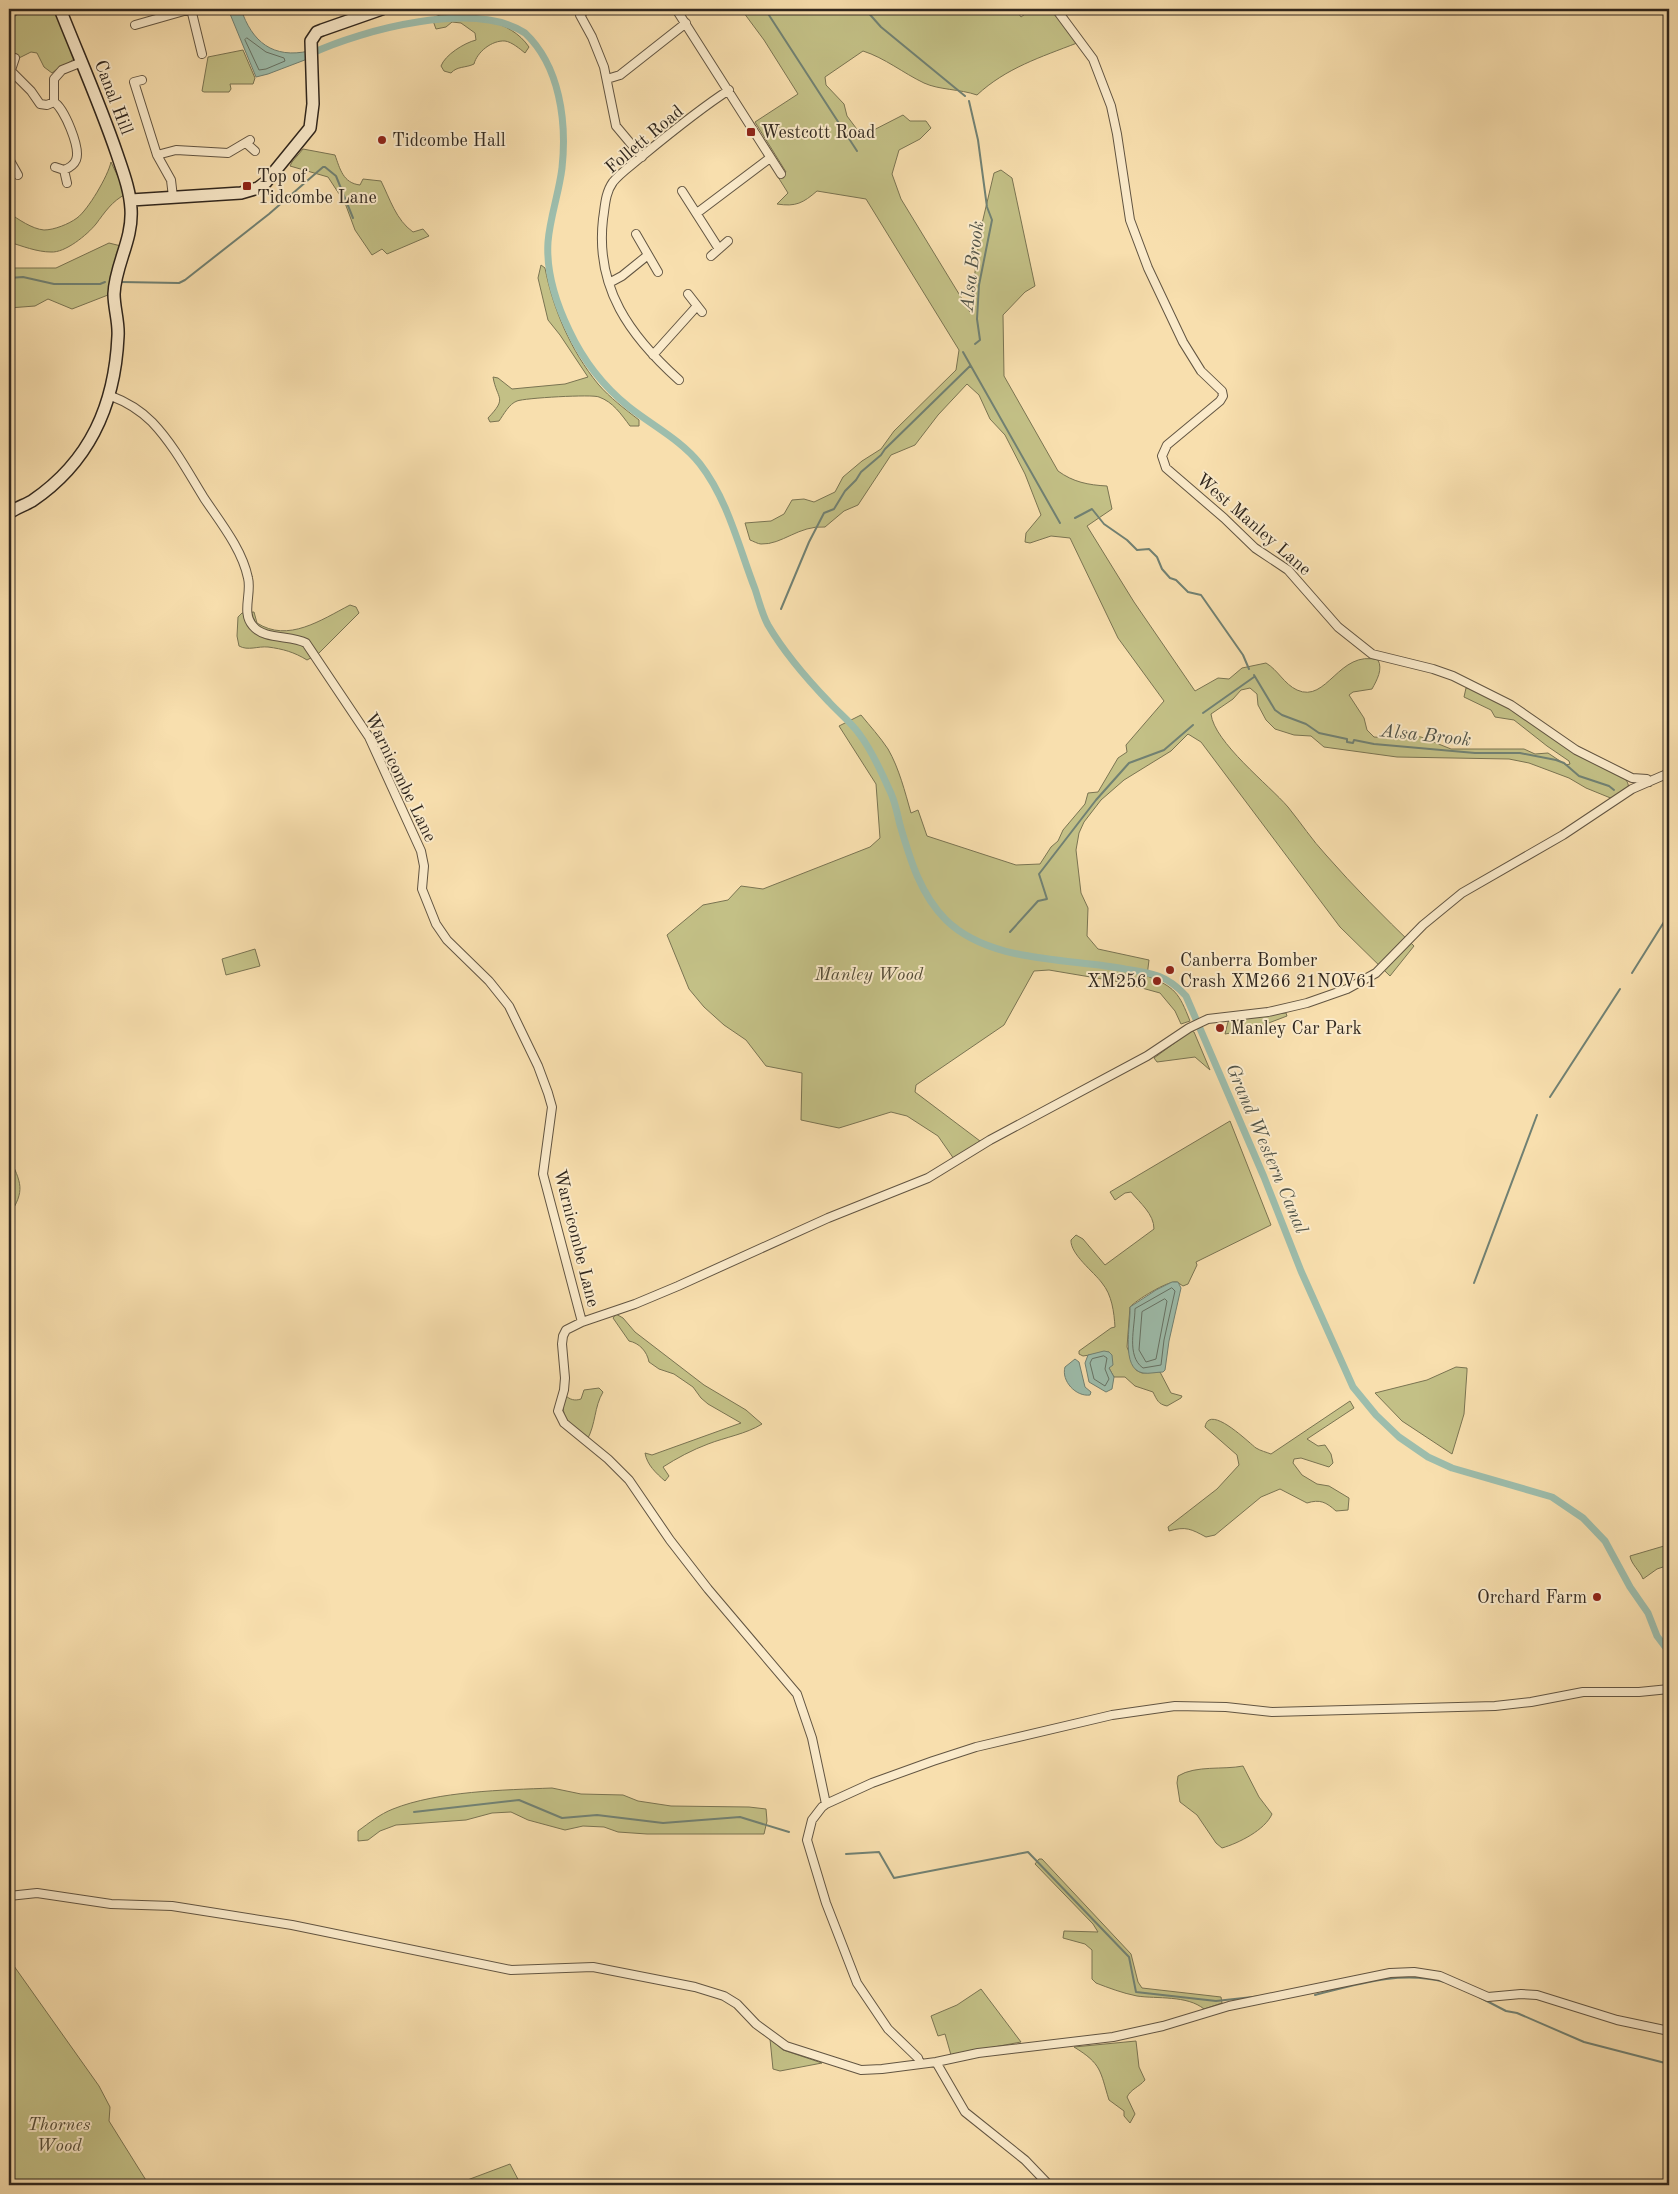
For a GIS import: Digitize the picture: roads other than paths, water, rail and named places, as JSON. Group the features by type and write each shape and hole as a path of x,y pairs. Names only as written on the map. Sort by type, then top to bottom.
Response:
{"street":[{"name":"Canal Hill","path":"9,513 32,501 74,464 96,429 110,396 118,333 115,289 128,241 131,221 131,200 103,113 60,9"},
{"path":"135,25 191,9 196,45 202,54"},
{"path":"131,200 241,193 258,188 273,175 310,128 313,104 312,46 314,36 322,30 382,9"},
{"path":"586,9 577,12 596,46 607,79 616,126 642,157"},
{"path":"676,9 781,174"},
{"name":"West Manley Lane","path":"1056,9 1092,59 1111,106 1130,220 1148,268 1183,342 1201,371 1222,391 1223,396 1220,401 1167,445 1162,456 1166,468 1224,518 1255,548 1288,570 1328,616 1365,650 1372,654 1433,669 1453,676 1511,705 1576,750 1632,778 1647,779 1649,782"},
{"path":"150,20 153,30"},
{"path":"607,79 620,75 686,24"},
{"path":"15,58 10,70 40,104 47,105 54,102"},
{"path":"54,102 53,83 56,76 62,70 82,62"},
{"path":"142,80 134,82 157,155 171,180 173,197"},
{"name":"Follett Road","path":"679,380 652,355 627,322 616,303 602,254 607,196 613,181 729,90"},
{"path":"54,102 60,106 77,148 76,160 71,167 64,170 54,167"},
{"path":"157,155 176,150 228,153 248,142 255,151"},
{"path":"697,213 770,158"},
{"path":"9,159 18,175"},
{"path":"64,170 67,183"},
{"path":"682,191 719,249"},
{"path":"636,234 658,272"},
{"path":"711,256 728,242"},
{"path":"609,283 622,276 648,255"},
{"path":"652,355 700,309 688,294"},
{"name":"Warnicombe Lane","path":"110,396 129,404 141,412 162,433 220,522 243,562 248,579 247,613 252,625 257,630 272,635 298,639 306,643 343,696 369,737 420,851 424,866 422,888 430,911 441,933 494,986 509,1006 538,1066 552,1107 543,1174 582,1322"},
{"path":"826,1804 812,1738 797,1694 670,1540 629,1480 564,1423 560,1416 558,1411 565,1378 562,1336 566,1330 582,1322 644,1300 828,1218 928,1178 990,1140 1147,1056 1189,1028 1208,1019 1268,1012 1307,1003 1347,990 1376,973 1430,919 1462,893 1563,835 1632,789 1669,773"},
{"path":"1632,778 1632,789"},
{"path":"920,2064 918,2058 888,2029 857,1984 826,1903 807,1840 812,1820 826,1804 901,1771 950,1755 1112,1715 1175,1706 1226,1707 1272,1712 1495,1706 1531,1702 1583,1692 1639,1692 1669,1689"},
{"path":"9,1896 37,1893 111,1904 172,1906 292,1925 511,1970 593,1967 622,1972 695,1987 724,1996 737,2004 756,2024 786,2046 861,2070 936,2062 988,2051 1114,2037 1164,2026 1229,2006 1390,1973 1414,1972 1440,1976 1488,1997 1537,1994 1617,2020 1669,2031"},
{"path":"936,2062 965,2112 1025,2160 1049,2185"}],"water":[{"path":"228,9 241,9 251,31 266,45 275,50 285,52 309,51 310,58 256,77"},
{"path":"1172,1282 1178,1282 1181,1288 1169,1341 1165,1370 1163,1372 1143,1373 1136,1370 1131,1363 1129,1355 1130,1307"},
{"path":"1104,1351 1112,1355 1113,1365 1109,1368 1114,1377 1112,1389 1106,1392 1089,1382 1085,1363 1088,1355"},
{"path":"1075,1359 1079,1362 1085,1387 1091,1392 1090,1395 1075,1391 1067,1383 1064,1372 1065,1367"}],"waterway":[{"path":"765,9 857,151"},
{"name":"Alsa Brook","path":"865,9 881,27 965,96"},
{"name":"Grand Western Canal","path":"310,54 359,36 389,28 449,19 478,19 504,23 525,33 537,46 553,78 562,114 562,168 549,233 548,254 553,288 569,330 588,362 611,391 692,455 710,478 732,525 768,625 781,646 804,675 857,731 876,761 893,798 912,863 929,899 946,920 964,934 984,944 1007,952 1135,970 1151,974 1172,983 1186,996 1264,1177 1301,1271 1353,1387 1376,1415 1399,1437 1428,1457 1452,1468 1552,1497 1583,1518 1605,1541 1630,1587 1648,1613 1657,1636 1669,1652"},
{"name":"Alsa Brook","path":"969,101 978,140 987,207 992,220 979,285 977,319 980,340 975,344"},
{"path":"121,282 179,283 185,280 269,214 323,167 336,176 353,218"},
{"path":"9,278 23,277 54,284 100,284 105,282"},
{"name":"Alsa Brook","path":"963,352 1060,523"},
{"path":"781,609 809,542 824,513 834,509 845,491 861,472 881,455 970,366"},
{"name":"Alsa Brook","path":"1075,518 1092,509 1104,524 1127,540 1137,550 1149,549 1157,557 1162,569 1170,578 1176,580 1188,592 1201,595 1243,655 1249,669"},
{"name":"Alsa Brook","path":"1254,675 1275,710 1282,715 1306,724 1319,733 1347,739 1347,742 1353,743 1354,740 1374,744 1475,753 1520,753 1564,763 1579,776 1609,786 1614,790"},
{"path":"1203,713 1254,677"},
{"path":"1010,932 1038,901 1047,899 1039,874 1096,800 1129,763 1164,750 1193,725"},
{"path":"1632,973 1669,914"},
{"path":"1550,1097 1620,989"},
{"path":"1474,1283 1537,1115"},
{"path":"414,1812 519,1800 562,1818 597,1815 663,1823 740,1817 789,1832"},
{"path":"846,1854 879,1852 894,1878 1028,1852 1129,1957 1136,1992 1216,2001 1262,1996"},
{"path":"1315,1995 1363,1983 1396,1978 1412,1977 1445,1982"},
{"path":"1479,1997 1506,2011 1517,2013 1584,2042 1669,2064"}],"place":[{"name":"Westcott Road","path":"751,132"},
{"name":"Tidcombe Hall","path":"382,140"},
{"name":"Top of Tidcombe Lane","path":"247,186"},
{"name":"Canberra Bomber Crash XM266 21NOV61","path":"1170,970"},
{"name":"XM256","path":"1157,981"},
{"name":"Manley Car Park","path":"1220,1028"},
{"name":"Orchard Farm","path":"1597,1597"}],"park label":[{"name":"Manley Wood","path":"869,974"},
{"name":"Thornes Wood","path":"59,2134"}]}
